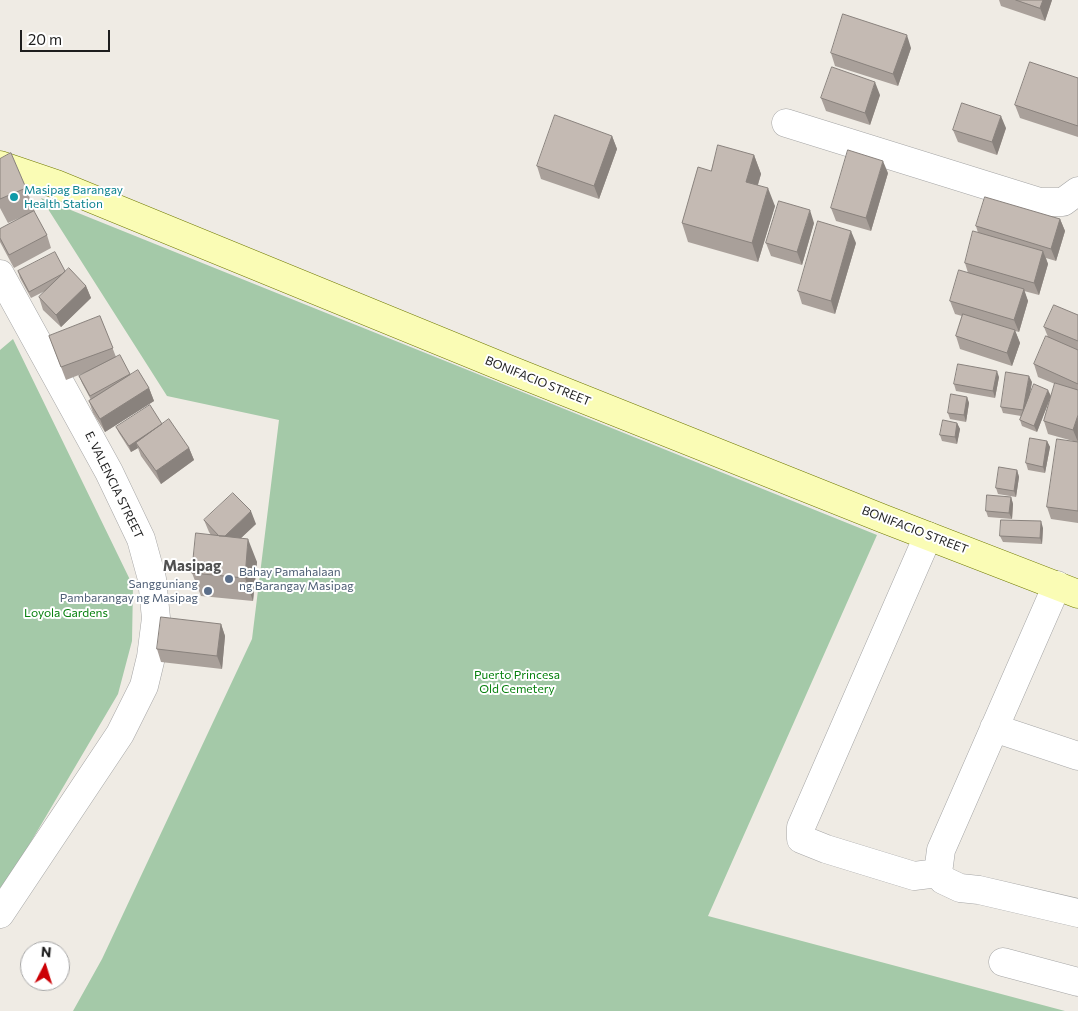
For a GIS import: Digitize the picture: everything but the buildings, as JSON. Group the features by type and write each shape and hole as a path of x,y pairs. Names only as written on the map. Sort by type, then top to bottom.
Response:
{"street":[{"path":"786,123 1040,202 1063,202 1078,191"},
{"name":"BONIFACIO STREET","path":"0,165 56,184 517,373 1067,590"},
{"name":"E. VALENCIA STREET","path":"0,274 109,472 141,539 152,579 156,618 151,657 144,686 120,734 0,914"},
{"path":"928,536 801,827 801,839 826,849 914,876 938,873"},
{"path":"1067,590 994,728 941,850 938,873 943,880 960,888 979,890 1078,913"},
{"path":"994,728 1078,756"},
{"path":"1003,962 1078,982"}],"green space":[{"name":"Puerto Princesa Old Cemetery","path":"41,198 877,535 708,916 1065,1011 73,1011 102,959 252,639 279,420 167,396"},
{"name":"Loyola Gardens","path":"13,339 133,586 132,641 118,694 12,874 0,888 0,350"}],"place":[{"name":"Masipag Barangay Health Station","path":"14,197"},
{"name":"Bahay Pamahalaan ng Barangay Masipag","path":"229,579"},
{"name":"Sangguniang Pambarangay ng Masipag","path":"208,591"}],"district":[{"name":"Masipag","path":"192,566"}]}
